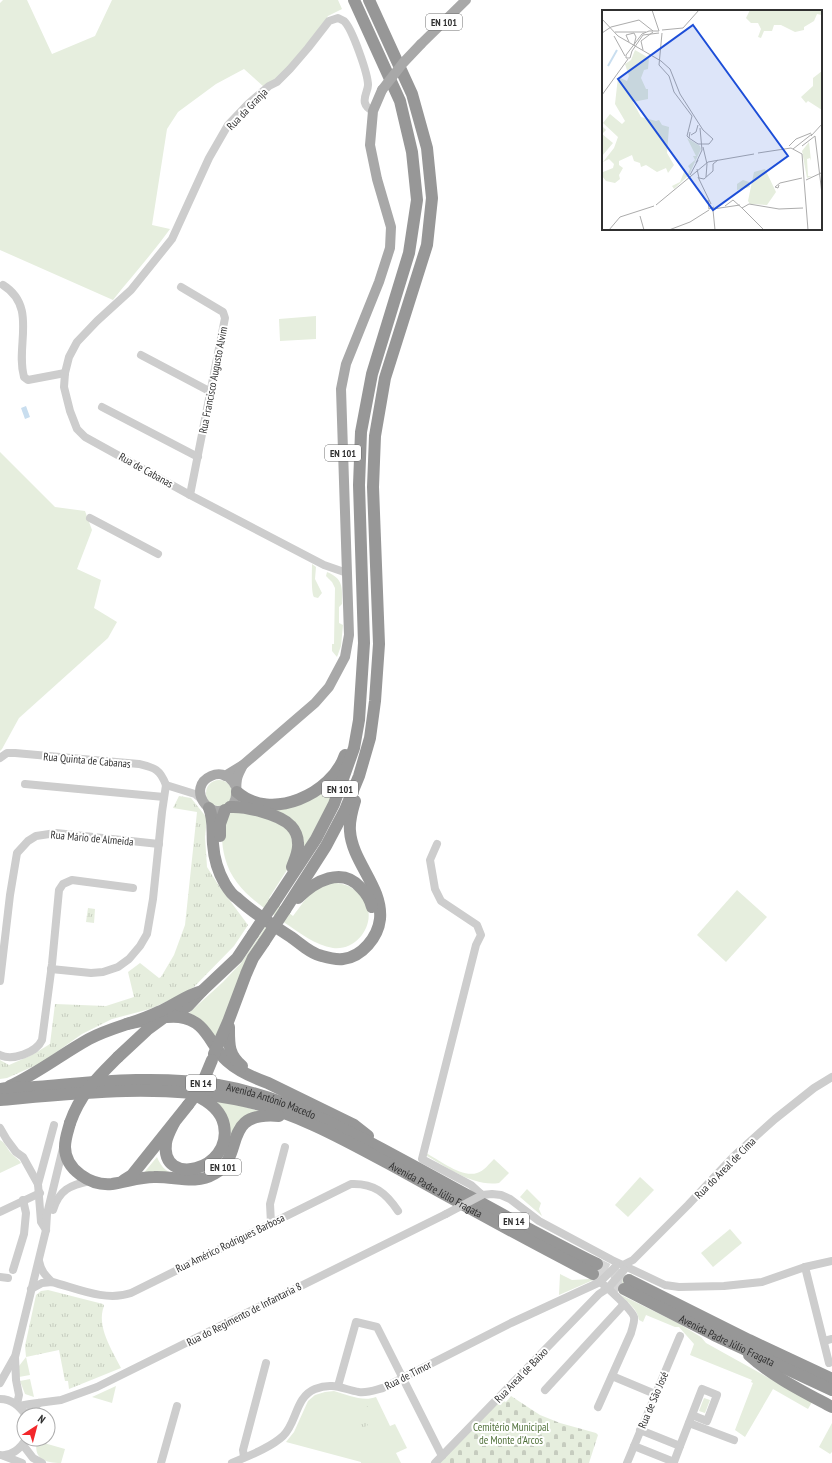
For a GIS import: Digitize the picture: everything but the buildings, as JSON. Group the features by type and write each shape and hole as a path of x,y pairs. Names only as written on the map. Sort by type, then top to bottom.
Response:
{"highway":[{"name":"EN 101","path":"298,1119 267,1115 256,1116 243,1124 236,1135 230,1154 223,1166 208,1177 191,1180 161,1176 112,1184 90,1181 77,1172 69,1161 65,1148 70,1123 77,1106 86,1091 118,1057 156,1022 188,1006 237,958 320,832 334,804 354,748 362,690 364,643 359,485 361,432 372,374 409,253 417,200 412,152 400,101 354,0"},
{"name":"EN 101","path":"369,0 412,94 427,148 432,198 426,245 385,378 375,436 373,487 378,651 376,701 370,738 359,776 326,846 253,958 228,1022 228,1041 235,1061 243,1067 268,1083 354,1125 384,1150"},
{"path":"236,789 248,800 270,804 288,803 316,791 329,781 345,757 362,690"},
{"path":"205,804 211,814 214,858 225,884 236,898 306,948 320,956 344,959 356,954 368,944 377,931 380,912 372,884 353,847 350,832 350,822 359,788 359,776"},
{"path":"285,910 305,890 328,878 338,877 347,878 357,883 370,900 373,913 367,936 359,944 343,952 333,952 323,950 310,944 251,903 241,894 230,879 225,869 221,854 220,824 228,808 247,808 278,818 290,825 296,833 298,842 298,852 292,866 291,878"},
{"path":"2,1088 40,1070 89,1039 111,1029 157,1013 192,993 202,991"},
{"path":"127,1024 158,1018 185,1018 198,1024 209,1036 222,1056 232,1065 257,1079 268,1083"},
{"path":"121,1182 132,1175 200,1089 228,1022"},
{"name":"Avenida António Macedo","path":"2,1088 132,1079 175,1080 217,1085 257,1094 289,1104 321,1118 431,1175"},
{"name":"Avenida António Macedo","path":"0,1100 98,1091 161,1091 238,1099 298,1119"},
{"path":"174,1123 168,1136 166,1149 170,1161 174,1166 184,1170 200,1168 217,1155 225,1138 223,1122 216,1109 211,1104 197,1095 190,1093"},
{"name":"Avenida Padre Júlio Fragata","path":"298,1119 362,1149 464,1205 597,1273"},
{"name":"Avenida Padre Júlio Fragata","path":"431,1175 544,1237 597,1273"},
{"name":"Avenida Padre Júlio Fragata","path":"623,1274 714,1335 832,1390"},
{"name":"Avenida Padre Júlio Fragata","path":"623,1274 830,1377"},
{"path":"737,1345 759,1364 832,1407"}],"main road":[{"name":"EN 101","path":"201,787 204,781 214,775 220,774 226,776 243,765 315,703 333,681 345,657 349,635 341,389 346,364 379,282 390,248 392,227 377,179 370,145 373,111 382,90 403,63 466,0"},
{"name":"EN 101","path":"228,808 236,797 237,777 243,765"},
{"path":"226,776 230,778 236,789"},
{"path":"201,787 200,793 205,804 220,811 228,808"}],"street":[{"name":"Rua da Granja","path":"116,304 131,290 172,238 209,158 228,125 248,104 286,74 329,20 338,18 344,21 349,29 364,64 368,78 367,91 364,100 365,105 368,109 373,111"},
{"path":"3,285 13,292 21,307 23,318 22,367 24,377 28,380 65,373"},
{"name":"Rua Francisco Augusto Alvim","path":"181,287 223,312 225,318 190,495"},
{"name":"Rua de Cabanas","path":"116,304 77,342 69,357 65,373 64,387 70,411 80,432 85,437 190,495 324,565 347,574"},
{"path":"141,355 211,392"},
{"path":"102,407 198,457"},
{"path":"90,518 158,554"},
{"name":"Rua Quinta de Cabanas","path":"0,758 7,753 15,753 138,764 152,767 162,774 166,785"},
{"path":"25,784 164,797"},
{"path":"51,969 91,973 104,972 118,967 129,959 140,946 147,934 153,899 166,785 195,794 205,804"},
{"path":"185,790 194,786 201,787"},
{"name":"Rua Mário de Almeida","path":"0,981 10,895 17,854 28,841 40,835 56,833 159,844"},
{"path":"438,844 430,860 435,889 441,901 478,924 481,935 476,945 422,1158 471,1185 482,1195 501,1195 510,1199 539,1221 623,1274"},
{"path":"0,1055 9,1058 21,1055 35,1049 41,1044 51,969 59,890 63,884 72,880 133,888"},
{"name":"Rua do Areal de Cima","path":"623,1274 633,1260 746,1145 781,1114 814,1088 832,1077"},
{"path":"47,1228 41,1222 39,1188 54,1125"},
{"path":"0,1128 16,1152 23,1157 39,1188"},
{"path":"47,1228 47,1214 66,1140"},
{"path":"271,1223 270,1204 285,1147"},
{"path":"0,1399 10,1401 18,1405 19,1395 16,1380 15,1357 47,1228 56,1201 60,1194 71,1186 90,1181"},
{"name":"Rua Américo Rodrigues Barbosa","path":"52,1282 112,1297 122,1296 131,1293 351,1184 361,1184 374,1187 390,1200 398,1211"},
{"path":"0,1212 23,1200 39,1188"},
{"name":"Rua do Regimento de Infantaria 8","path":"18,1405 61,1400 97,1387 482,1195"},
{"path":"13,1270 24,1234 26,1213 23,1200"},
{"path":"39,1259 40,1268 52,1282"},
{"path":"597,1273 623,1274 665,1285 690,1287 724,1286 762,1282 805,1267 832,1261"},
{"path":"805,1267 828,1340 829,1363"},
{"path":"597,1273 608,1288 632,1312 634,1317 634,1324 598,1407"},
{"name":"Rua de Timor","path":"232,1463 273,1444 283,1436 289,1429 303,1398 313,1390 326,1386 338,1386 360,1392 372,1392 383,1388 517,1320 597,1273"},
{"name":"Rua Areal de Baixo","path":"435,1463 599,1294 623,1274"},
{"path":"31,1289 42,1283 52,1282"},
{"path":"545,1390 624,1304"},
{"path":"338,1386 356,1322 377,1327 442,1456"},
{"name":"Rua de São José","path":"627,1463 680,1336"},
{"path":"0,1377 15,1357"},
{"path":"0,1383 15,1357"},
{"path":"244,1457 243,1450 266,1363"},
{"path":"612,1376 655,1394"},
{"path":"34,1407 39,1402"},
{"path":"162,1463 177,1406"},
{"path":"634,1446 674,1462 692,1415"},
{"path":"689,1423 734,1440"},
{"path":"640,1430 680,1446"},
{"path":"2,1456 16,1451 20,1447"},
{"path":"28,1447 33,1458 42,1463"},
{"path":"2,1456 22,1463"}],"green space":[{"path":"3,0 27,0 52,54 95,36 112,0 338,0 342,9 328,16 287,71 264,87 244,69 216,84 178,112 167,129 152,225 170,229 113,300 0,250 0,3"},
{"path":"316,316 316,339 280,341 279,319"},
{"path":"0,452 55,507 85,511 92,530 77,569 101,580 94,608 117,622 108,638 19,718 0,751"},
{"path":"312,564 316,567 315,579 322,593 318,598 314,597 313,594"},
{"path":"327,572 337,578 342,589 342,604 339,607 339,623 343,625 341,646 337,657 332,651 332,644 334,644 335,588 326,576"},
{"path":"340,775 332,797 304,849 299,830 238,804 240,798 271,806"},
{"path":"219,780 228,784 232,793 228,802 219,806 210,802 206,793 210,784"},
{"path":"179,796 191,798 207,818 205,837 207,867 248,925 234,946 194,987 181,995 150,1009 112,1019 82,1034 41,1063 7,1078 0,1079 0,1060 9,1065 32,1055 50,1044 55,1004 106,1006 134,997 128,972 140,963 159,978 161,977 174,955 185,925 197,812 173,808"},
{"path":"234,812 257,815 284,826 291,834 294,859 269,898 293,916 315,890 328,883 343,884 350,887 362,896 366,903 368,919 366,927 357,941 342,948 333,948 320,944 296,931 266,910 241,887 234,879 229,869 222,844 226,815"},
{"path":"737,890 767,917 726,962 697,935"},
{"path":"88,908 95,909 94,923 86,922"},
{"path":"266,926 269,928 217,1041 206,1024 199,1018 189,1013 223,982 241,963"},
{"path":"215,1100 232,1103 262,1112 243,1120 238,1126 234,1132 223,1161 218,1167 205,1175 197,1176 142,1175 157,1157 166,1170 175,1174 195,1175 207,1173 218,1166 223,1159 228,1146 230,1132 227,1119"},
{"path":"0,1140 21,1163 0,1173"},
{"path":"426,1153 451,1168 465,1173 471,1174 480,1172 494,1159 509,1173 499,1183 480,1182 460,1175 425,1155"},
{"path":"640,1177 654,1190 628,1217 615,1205"},
{"path":"527,1189 541,1203 539,1209 542,1216 520,1197"},
{"path":"730,1229 742,1243 713,1267 701,1253"},
{"path":"600,1259 608,1265 605,1273 600,1277 559,1295 560,1274 572,1280 590,1279"},
{"path":"632,1274 621,1295 618,1286 623,1277"},
{"path":"48,1290 103,1304 103,1330 121,1368 69,1389 68,1381 65,1381 59,1350 26,1357 25,1346 36,1295 41,1291"},
{"path":"621,1295 678,1323 701,1337 706,1343 812,1402 808,1409 773,1389 745,1437 735,1430 753,1383 751,1382 752,1380 690,1355 694,1344 679,1327 675,1327 646,1315 643,1322 639,1320 637,1313"},
{"path":"26,1357 30,1375 19,1377 19,1366"},
{"path":"30,1379 34,1397 25,1394 20,1381"},
{"path":"116,1386 112,1403 92,1397"},
{"path":"334,1391 366,1399 376,1397 390,1426 395,1424 407,1448 396,1453 401,1463 361,1463 286,1442 294,1432 308,1401 315,1395"},
{"name":"Cemitério Municipal de Monte d'Arcos","path":"511,1396 540,1415 560,1423 596,1433 598,1435 589,1463 438,1463 501,1400 506,1402"},
{"path":"704,1398 710,1400 705,1413 699,1411"},
{"path":"372,1404 376,1412 369,1416 371,1420 367,1422 368,1425 363,1428 361,1425 358,1427 356,1423 359,1422 356,1417 364,1413 362,1409"},
{"path":"832,1423 832,1452 830,1454 819,1447"},
{"path":"56,1446 65,1449 61,1463 45,1461 37,1452 36,1447"}],"water":[{"path":"26,406 30,417 25,419 21,408"}],"tunnel":[{"path":"597,1264 629,1280"},
{"path":"593,1274 624,1289"}]}
